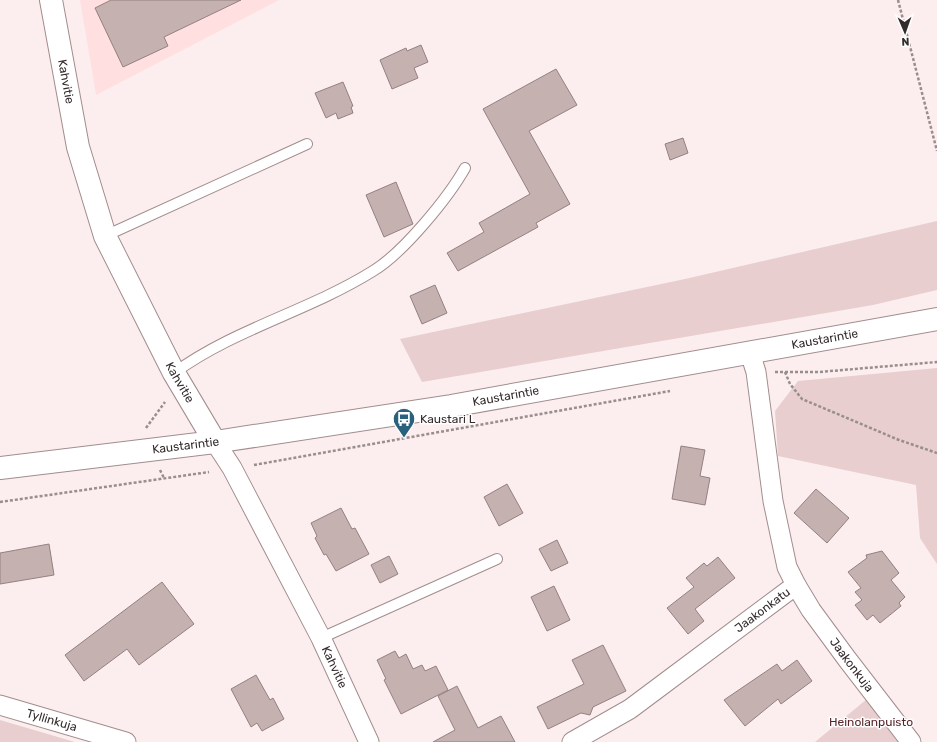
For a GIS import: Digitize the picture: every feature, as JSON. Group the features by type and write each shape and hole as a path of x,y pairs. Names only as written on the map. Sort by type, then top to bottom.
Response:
{"street":[{"name":"Kahvitie","path":"51,0 78,147 104,236 174,373 232,468 321,638 369,742"},
{"name":"Kaustarintie","path":"0,468 215,442 753,362 937,319"},
{"name":"Jaakonkatu","path":"572,742 630,709 796,585 787,567 773,501 753,362"},
{"name":"Jaakonkuja","path":"796,585 847,660 911,742"},
{"name":"Tyllinkuja","path":"0,705 126,742"}],"lane":[{"path":"104,236 307,144"},
{"path":"174,373 195,358 232,339 286,315 374,271 402,247 424,223 466,168"},
{"path":"321,638 497,559"}],"path":[{"path":"898,0 937,151"},
{"path":"753,362 785,372 818,372 937,362"},
{"path":"785,372 790,384 802,398 892,437 937,453"},
{"path":"0,502 232,468 674,390"}],"shaded area":[{"path":"80,0 279,0 96,95"}],"green space":[{"path":"937,221 937,290 873,305 422,382 400,339 685,279"},
{"path":"937,368 937,564 920,538 916,485 778,456 775,411 798,381"},
{"name":"Heinolanpuisto","path":"873,694 916,742 815,742"},
{"path":"0,720 75,742 0,742"}],"building":[{"path":"111,0 241,0 164,37 168,46 123,67 95,8"},
{"path":"421,45 428,62 414,68 418,78 392,89 380,60 406,48 407,51"},
{"path":"556,69 577,105 529,131 570,204 536,223 538,227 458,271 447,253 484,232 479,223 530,194 483,109"},
{"path":"343,82 353,106 351,107 353,113 338,119 336,113 326,118 315,93"},
{"path":"683,138 688,153 670,160 665,144"},
{"path":"396,182 413,224 384,237 366,195"},
{"path":"435,285 447,313 422,324 410,296"},
{"path":"681,446 705,450 700,476 710,478 705,505 672,499"},
{"path":"507,484 523,513 499,526 484,497"},
{"path":"816,489 849,518 827,543 794,513"},
{"path":"341,508 352,529 355,528 369,554 336,571 326,554 324,555 315,538 317,536 311,523"},
{"path":"557,540 568,563 551,571 539,549"},
{"path":"49,544 54,575 0,584 0,553"},
{"path":"882,551 899,573 891,580 905,597 899,603 901,606 880,623 873,615 867,620 855,605 862,600 855,592 861,588 848,572 867,558 866,555"},
{"path":"389,556 398,574 380,583 371,565"},
{"path":"718,557 735,578 695,609 704,621 688,634 667,608 694,587 686,578 704,563 707,566"},
{"path":"162,582 194,624 139,665 127,649 84,681 65,655"},
{"path":"554,586 570,620 547,631 531,597"},
{"path":"603,645 626,691 593,707 590,715 581,713 548,729 537,707 584,684 572,660"},
{"path":"395,651 399,658 406,654 413,669 422,665 425,671 436,666 448,690 401,714 384,680 386,679 377,660"},
{"path":"797,660 812,681 781,704 778,699 745,726 724,700 777,664 782,671"},
{"path":"256,675 270,700 273,698 284,719 262,731 257,723 251,727 231,689"},
{"path":"457,686 478,728 501,716 515,742 433,742 455,730 438,696"}],"place":[{"name":"Kaustari L","path":"404,438"}]}
